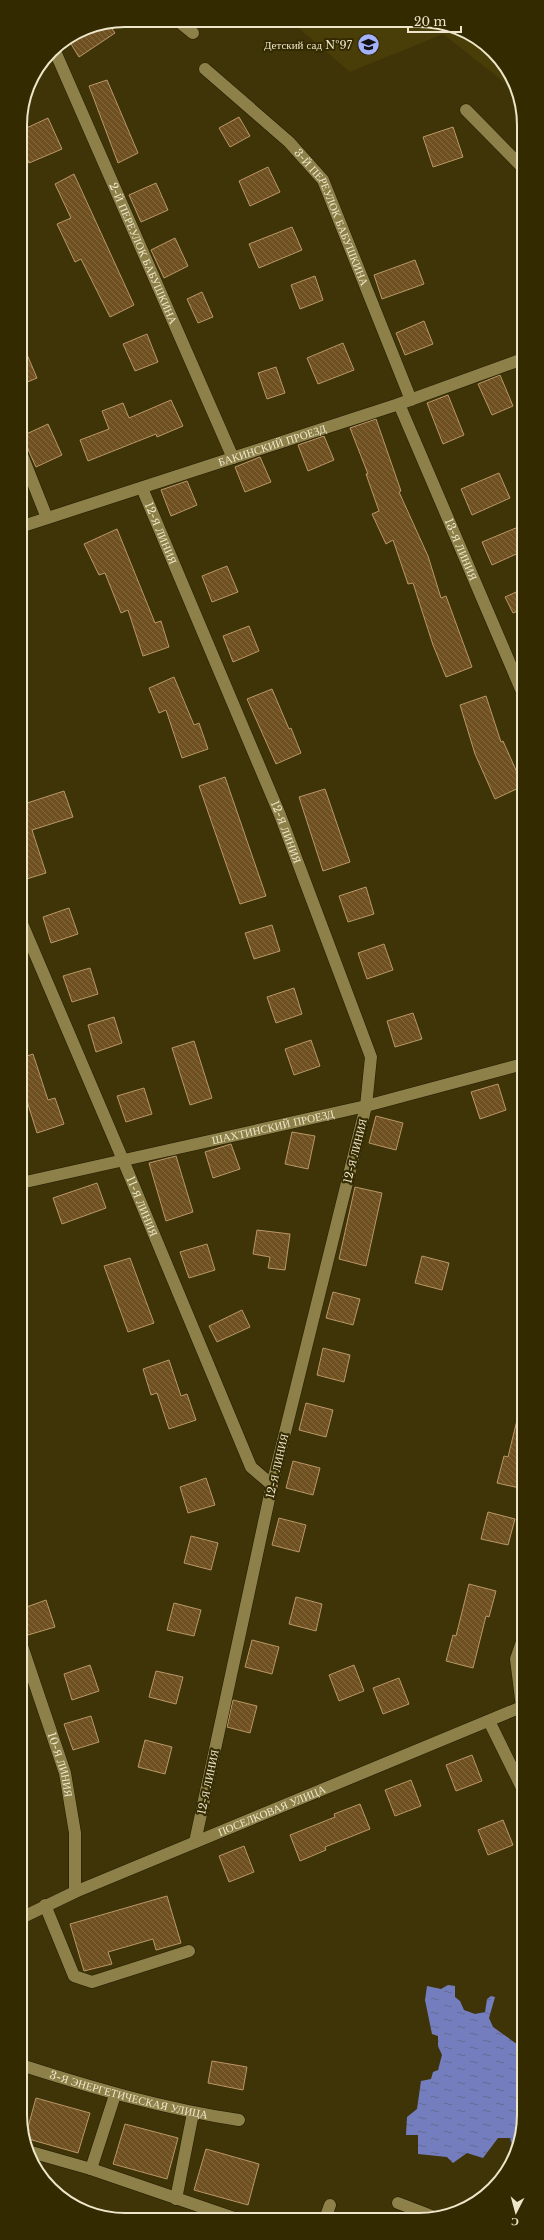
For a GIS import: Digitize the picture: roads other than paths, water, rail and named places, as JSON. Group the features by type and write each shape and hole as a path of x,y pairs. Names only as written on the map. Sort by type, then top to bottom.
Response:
{"street":[{"path":"186,27 193,33"},
{"name":"2-Й ПЕРЕУЛОК БАБУШКИНА","path":"57,55 233,458"},
{"name":"3-Й ПЕРЕУЛОК БАБУШКИНА","path":"206,69 289,142 324,180 405,402"},
{"path":"466,110 517,162"},
{"name":"БАКИНСКИЙ ПРОЕЗД","path":"27,525 405,402 517,361"},
{"name":"13-Я ЛИНИЯ","path":"405,402 517,679"},
{"path":"27,468 47,518"},
{"name":"12-Я ЛИНИЯ","path":"142,488 280,815 371,1057 366,1106 272,1485 195,1842"},
{"name":"11-Я ЛИНИЯ","path":"27,937 123,1160 251,1467 272,1485"},
{"name":"ШАХТИНСКИЙ ПРОЕЗД","path":"27,1182 366,1106 517,1066"},
{"name":"10-Я ЛИНИЯ","path":"27,1661 65,1773 75,1833 75,1892"},
{"name":"ПОСЕЛКОВАЯ УЛИЦА","path":"27,1915 75,1892 517,1709"},
{"path":"489,1721 517,1778"},
{"path":"45,1905 74,1976 92,1982 189,1951"},
{"name":"3-Я ЭНЕРГЕТИЧЕСКАЯ УЛИЦА","path":"27,2067 115,2095 193,2113 239,2120"},
{"path":"91,2169 115,2095"},
{"path":"176,2199 193,2113"},
{"path":"34,2153 91,2169 219,2213"},
{"path":"398,2203 423,2213"},
{"path":"327,2213 330,2205"}],"water":[{"path":"448,1985 455,1986 455,1997 460,2001 464,2010 475,2014 485,2012 487,1999 491,1996 495,1997 489,2018 493,2027 517,2044 517,2121 512,2145 510,2138 498,2138 483,2158 467,2153 453,2163 447,2157 418,2154 418,2135 406,2135 407,2117 417,2109 421,2081 431,2079 433,2072 438,2070 442,2055 438,2046 438,2036 432,2034 425,2000 427,1986 441,1989"}],"place":[{"name":"Детский сад №97","path":"368,45"}]}
